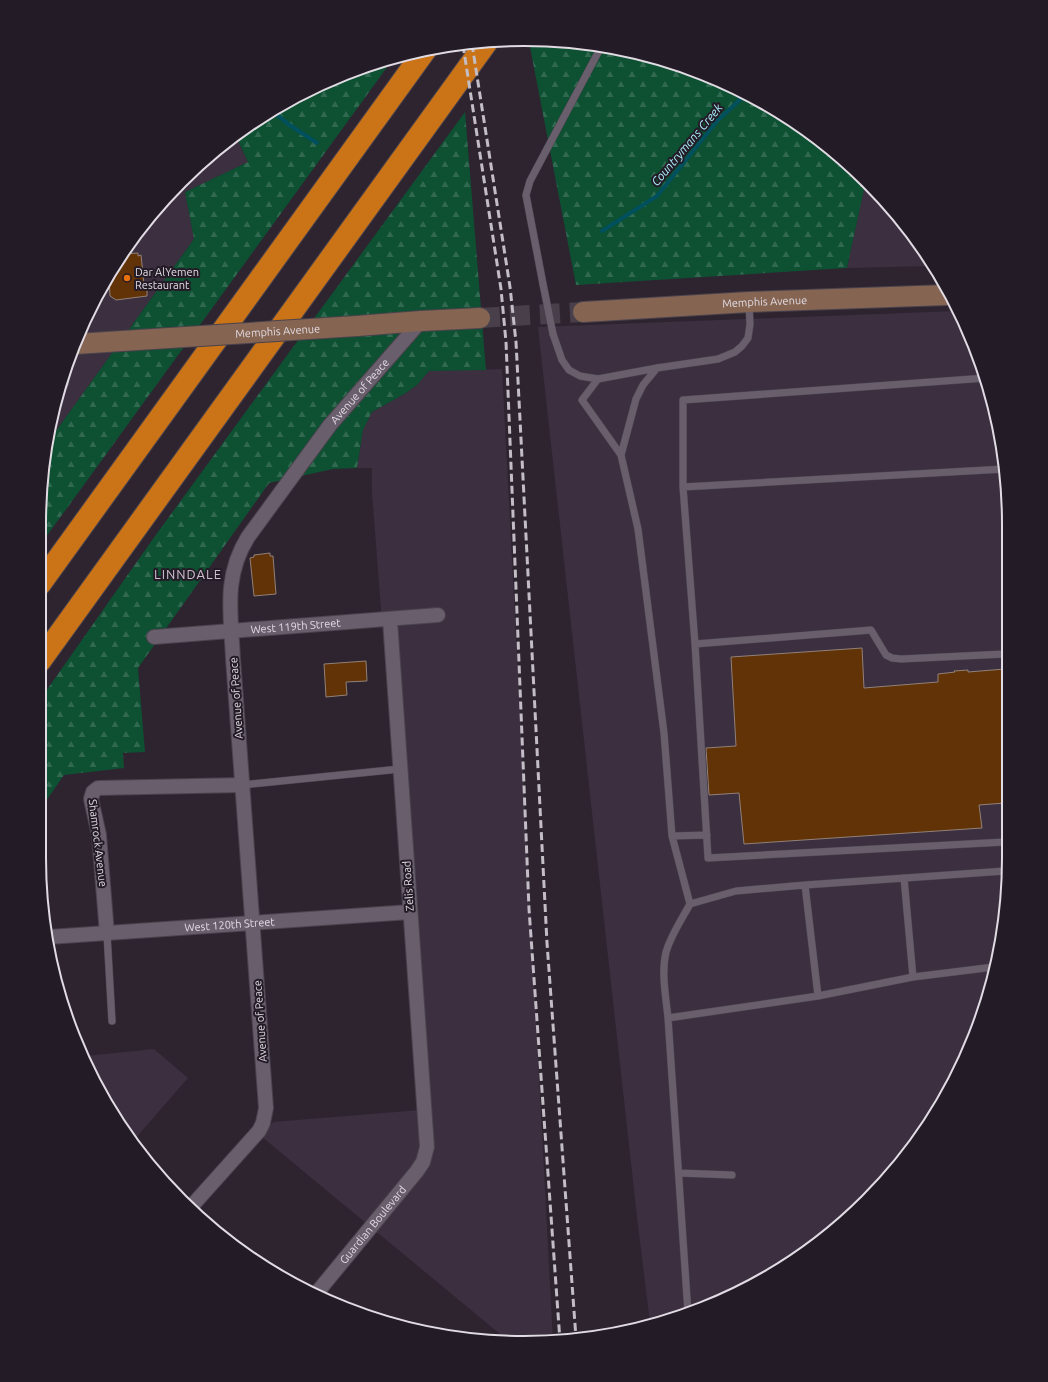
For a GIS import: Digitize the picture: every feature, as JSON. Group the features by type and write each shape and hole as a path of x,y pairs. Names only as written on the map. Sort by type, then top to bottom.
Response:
{"highway":[{"path":"46,653 482,48"},
{"path":"46,576 421,57"},
{"path":"46,572 58,559"},
{"path":"46,662 84,600"}],"main road":[{"name":"Memphis Avenue","path":"583,312 749,302 943,295"},
{"name":"Memphis Avenue","path":"81,344 480,318"}],"street":[{"name":"Avenue of Peace","path":"194,1203 255,1135 263,1123 266,1112 230,602 231,581 237,557 248,537 330,425 420,321"},
{"name":"West 119th Street","path":"154,637 232,630 390,620 438,615"},
{"name":"Zelis Road","path":"390,620 427,1135 426,1153"},
{"name":"Shamrock Avenue","path":"107,934 99,835 91,799 93,792 98,788 242,785"},
{"name":"West 120th Street","path":"53,937 410,912"},
{"name":"Guardian Boulevard","path":"319,1290 417,1171 423,1162 426,1153"}],"lane":[{"path":"598,52 530,181 526,195 553,334 562,360 569,370 580,376 598,379 718,359 734,352 742,346 748,338 750,324 749,302"},
{"path":"621,455 636,399 643,385 657,368"},
{"path":"980,378 683,400 683,487 708,858 1002,842"},
{"path":"598,379 582,400 621,455 638,529 664,733 672,836 690,904 672,937 666,953 664,980 668,1018 688,1307"},
{"path":"683,487 999,469"},
{"path":"694,644 871,630 886,655 892,658 901,659 1002,654"},
{"path":"242,785 400,769"},
{"path":"672,836 707,836"},
{"path":"690,904 736,891 1002,871"},
{"path":"904,878 913,977"},
{"path":"805,885 818,996"},
{"name":"Shamrock Avenue","path":"107,934 112,1020"},
{"path":"668,1018 818,996 913,977 989,968"},
{"path":"679,1174 732,1175"}],"shaded area":[{"path":"238,141 248,162 185,192 194,239 55,433 62,400 82,341 110,285 127,258 145,233 186,186"},
{"path":"864,188 903,233 926,266 847,268"},
{"path":"952,311 966,341 977,370 986,400 998,462 1002,524 1001,889 993,951 986,982 966,1041 938,1097 903,1149 862,1196 839,1217 815,1237 763,1272 707,1300 650,1320 637,1217 538,327"},
{"path":"502,369 553,1335 501,1335 262,1137 273,1122 420,1110 372,493 372,468 357,468 363,430 372,412 406,393 417,385 429,371"},
{"path":"154,1049 188,1078 136,1137 110,1097 89,1056"}],"green space":[{"path":"530,47 555,47 617,55 678,71 735,95 790,127 815,145 864,188 847,268 576,285"},
{"path":"388,66 46,537 47,493 55,433 194,239 185,192 248,162 238,141 258,127 313,95 341,82"},
{"path":"465,112 486,370 429,371 417,385 406,393 372,412 363,430 357,468 333,469 269,483 138,668 145,752 123,753 124,768 64,775 46,801 46,691 155,536"}],"building":[{"path":"138,253 138,256 141,255 144,284 147,284 147,296 116,300 110,296 109,286 130,254"},
{"path":"270,553 270,556 273,556 276,594 254,596 250,558 254,557 254,555"},
{"path":"862,648 864,688 938,682 938,674 955,672 954,671 968,670 968,672 1002,669 1002,803 979,805 982,828 744,844 739,793 709,795 706,748 736,746 731,657"},
{"path":"366,661 367,681 346,682 347,695 326,697 324,664"}],"waterway":[{"name":"Countrymans Creek","path":"602,231 657,196 717,121 741,98"},
{"name":"Countrymans Creek","path":"277,115 288,124 317,143"}],"tunnel":[{"path":"480,318 583,312"}],"railway":[{"path":"473,49 510,287 516,342 547,943 576,1333"},
{"path":"464,50 501,289 506,342 529,909 560,1335"}],"place":[{"name":"Dar AlYemen Restaurant","path":"127,278"}],"district":[{"name":"LINNDALE","path":"188,574"}]}
